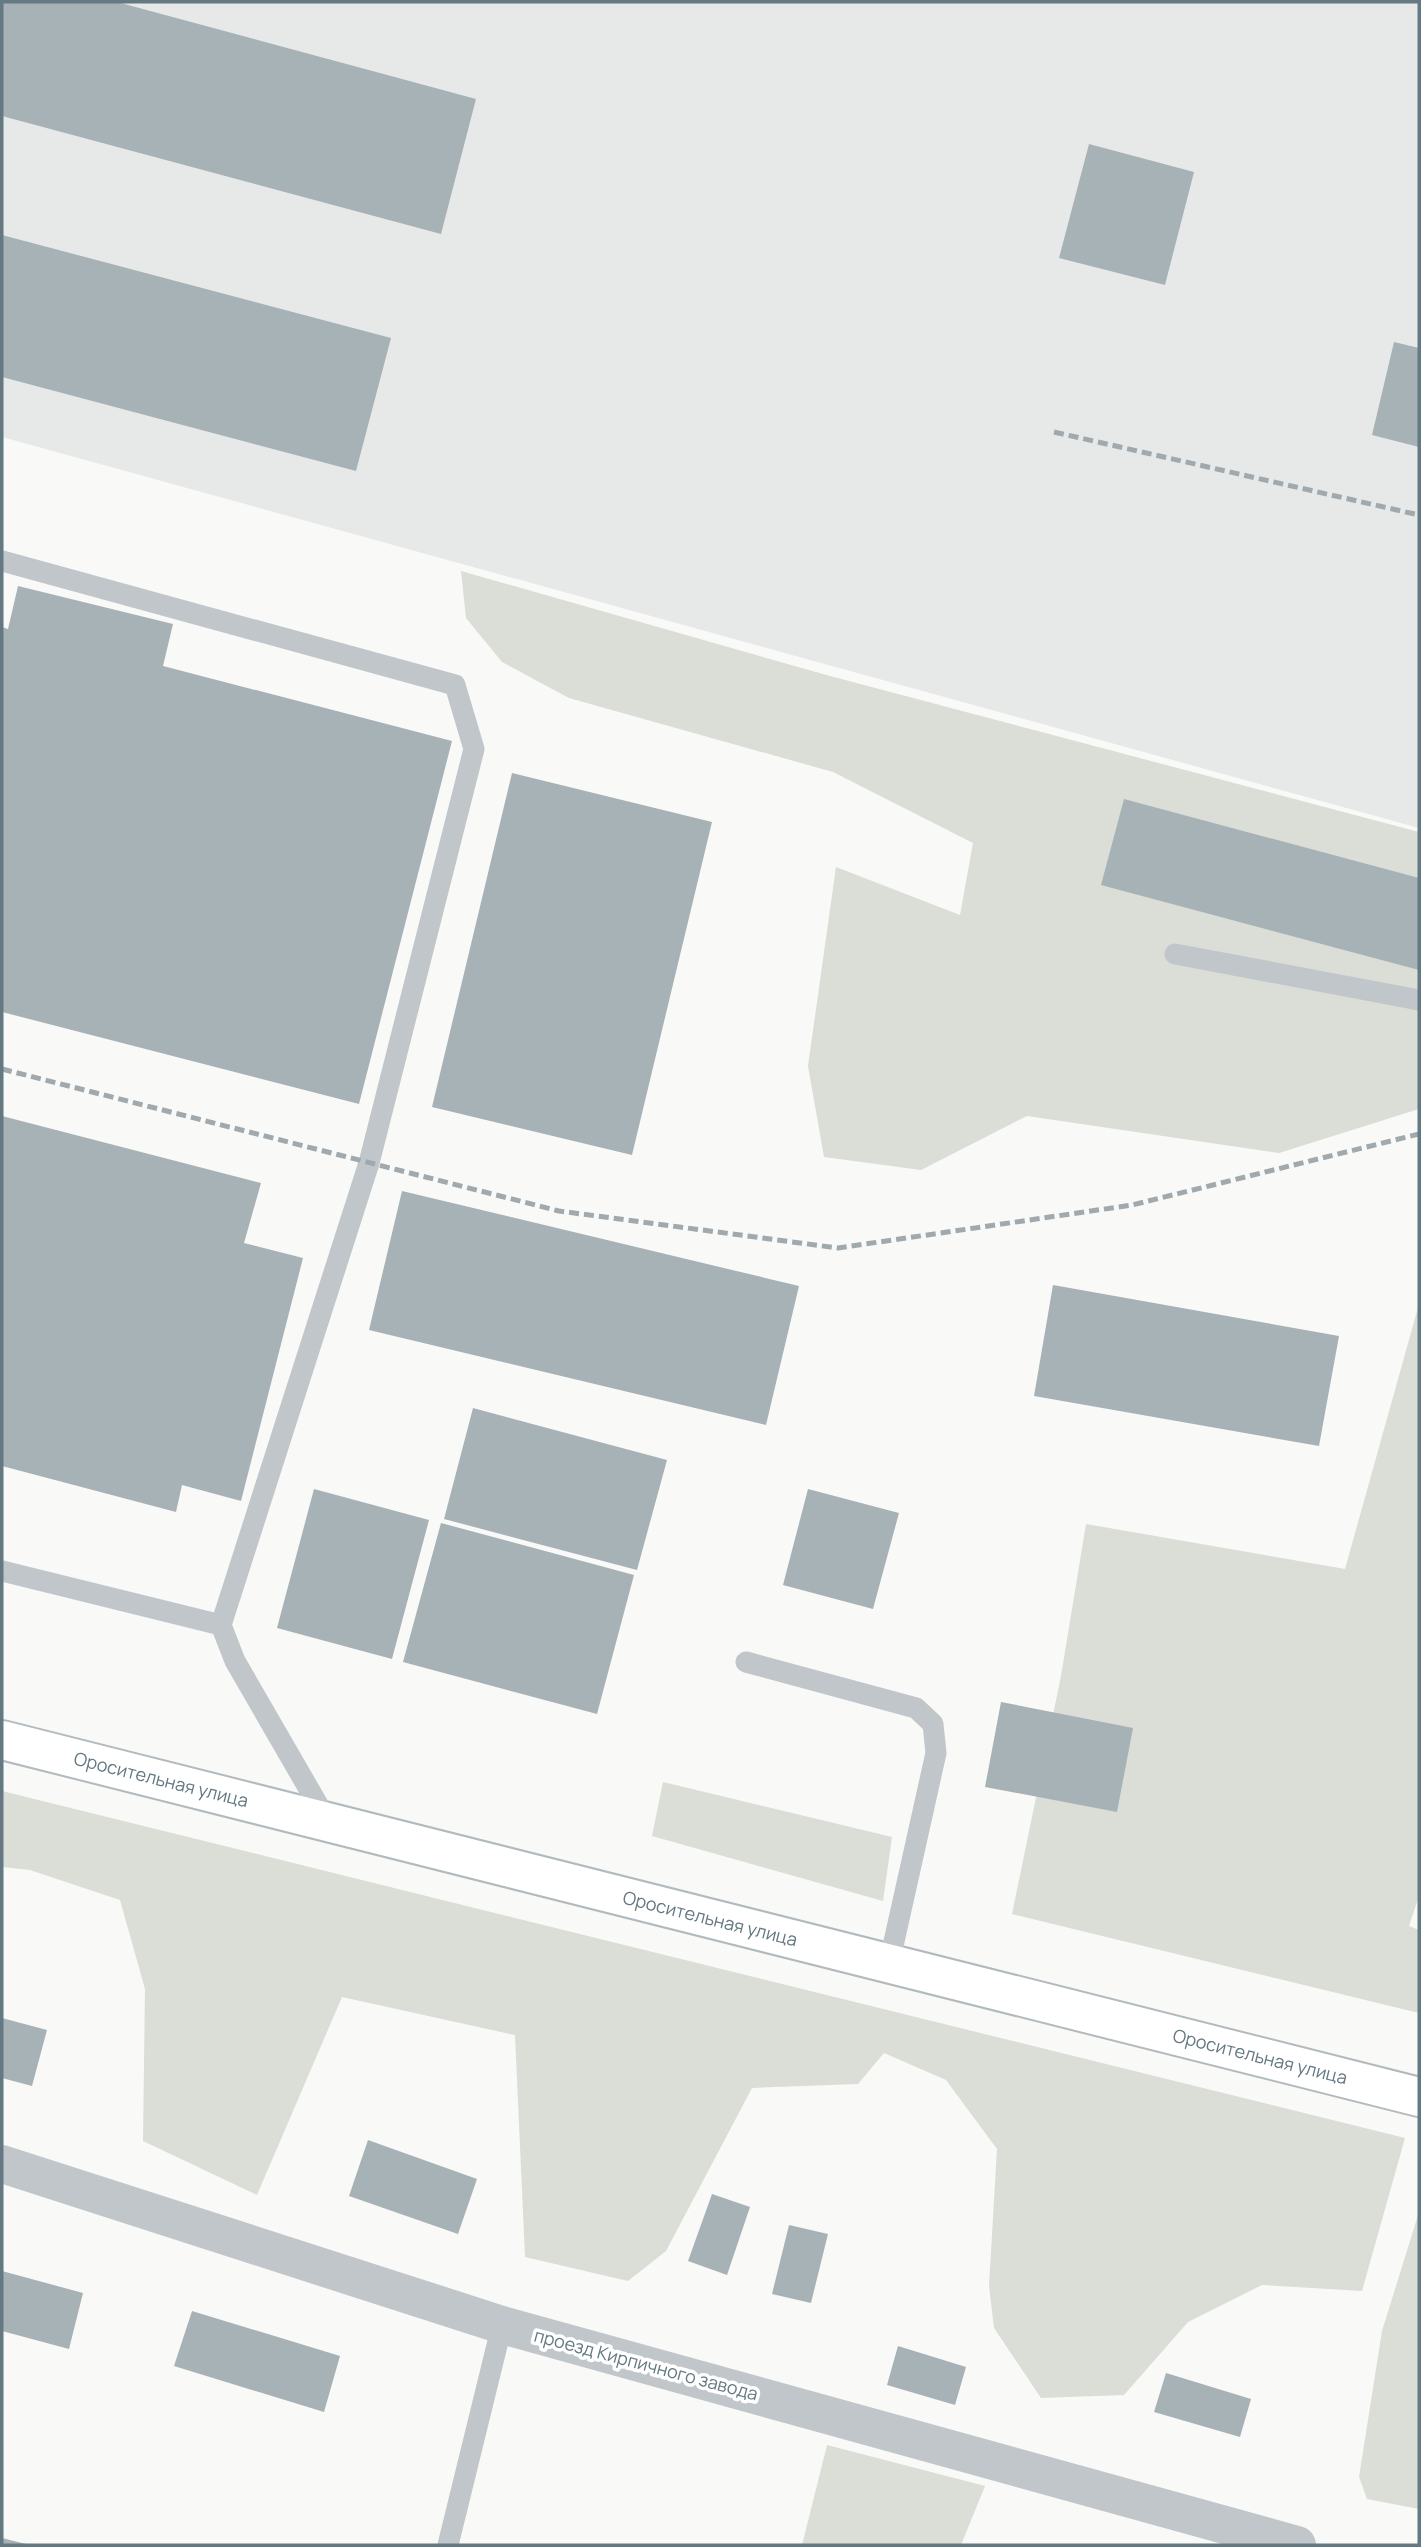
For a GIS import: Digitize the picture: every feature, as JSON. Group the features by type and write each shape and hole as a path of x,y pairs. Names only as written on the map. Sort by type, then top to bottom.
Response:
{"main road":[{"name":"Оросительная улица","path":"2,1740 1419,2097"}],"street":[{"name":"проезд Кирпичного завода","path":"2,2164 502,2325 1297,2545"}],"lane":[{"path":"2,561 455,685 474,749 369,1163 221,1625 235,1661 328,1822"},
{"path":"1175,954 1419,1000"},
{"path":"2,1571 221,1625"},
{"path":"746,1662 916,1709 933,1724 936,1753 889,1964"},
{"path":"448,2545 502,2325"}],"shaded area":[{"path":"2,2 1419,2 1419,828 2,437"},
{"path":"461,571 830,676 1419,832 1419,1109 1279,1153 1027,1116 921,1170 824,1157 808,1066 836,867 960,915 973,843 833,772 569,698 502,662 466,618"},
{"path":"1419,1304 1419,1896 1409,1926 1419,1930 1419,2013 1012,1914 1061,1676 1086,1524 1345,1569"},
{"path":"663,1782 892,1837 883,1901 652,1836"},
{"path":"2,1791 1405,2138 1362,2291 1262,2285 1188,2322 1124,2395 1041,2398 994,2328 989,2286 997,2149 946,2080 884,2053 858,2084 752,2088 666,2251 628,2281 525,2257 515,2035 342,1997 257,2195 143,2141 145,1989 120,1900 30,1870 2,1867"},
{"path":"1419,2212 1419,2509 1367,2499 1359,2477 1382,2331"},
{"path":"827,2445 985,2486 961,2545 802,2545"}],"building":[{"path":"2,2 117,2 476,99 441,234 2,116"},
{"path":"1089,144 1194,172 1165,285 1059,258"},
{"path":"2,235 391,338 356,471 2,377"},
{"path":"1394,342 1419,348 1419,447 1372,435"},
{"path":"18,586 173,624 163,666 452,741 359,1104 2,1012 2,627 8,629"},
{"path":"512,773 712,822 632,1155 432,1107"},
{"path":"1124,799 1419,878 1419,970 1101,885"},
{"path":"2,1116 261,1183 244,1243 303,1258 241,1501 182,1485 176,1512 2,1466"},
{"path":"402,1191 799,1286 766,1425 369,1330"},
{"path":"1053,1285 1339,1336 1319,1446 1034,1396"},
{"path":"473,1408 667,1460 637,1570 444,1519"},
{"path":"314,1489 429,1520 392,1659 277,1628"},
{"path":"808,1489 899,1513 873,1609 783,1585"},
{"path":"441,1523 634,1575 597,1714 403,1662"},
{"path":"1001,1702 1133,1728 1117,1812 985,1787"},
{"path":"2,2018 47,2030 32,2086 2,2078"},
{"path":"368,2140 477,2179 458,2234 349,2196"},
{"path":"712,2194 750,2207 727,2275 688,2261"},
{"path":"789,2225 828,2234 811,2303 772,2294"},
{"path":"2,2271 83,2293 69,2349 2,2331"},
{"path":"192,2311 340,2356 324,2412 174,2366"},
{"path":"898,2346 966,2367 955,2405 887,2385"},
{"path":"1166,2373 1251,2399 1240,2437 1154,2412"},
{"path":"2,2538 26,2544 26,2545 2,2545"}],"railway":[{"path":"1054,432 1419,515"},
{"path":"2,1069 559,1211 838,1248 1132,1205 1419,1134"}]}
